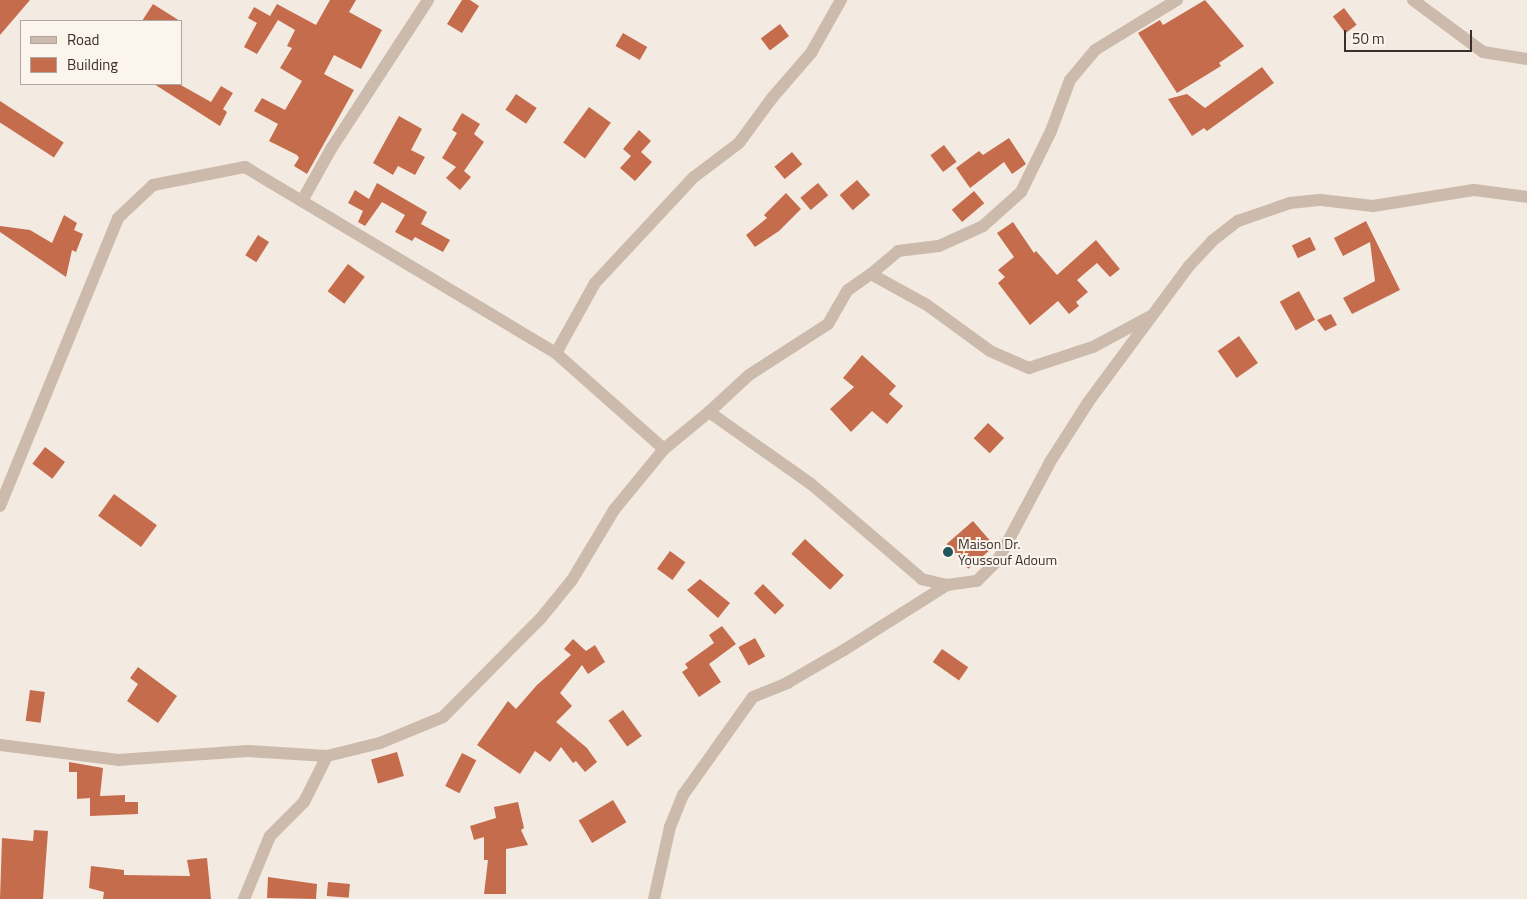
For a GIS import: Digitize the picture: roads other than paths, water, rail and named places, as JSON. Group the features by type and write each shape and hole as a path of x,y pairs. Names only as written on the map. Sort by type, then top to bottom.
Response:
{"street":[{"path":"302,202 331,150 428,0"},
{"path":"556,352 595,283 694,177 739,142 772,98 811,53 841,0"},
{"path":"0,745 118,760 239,751 327,756 380,743 443,717 541,618 572,580 614,510 664,449 709,412 749,375 828,324 848,290 898,251 939,246 983,226 1020,192 1051,131 1070,80 1095,50 1177,0"},
{"path":"1413,0 1483,52 1527,59"},
{"path":"0,506 118,218 153,185 245,167 556,352 664,449"},
{"path":"709,412 811,484 922,579 948,585 977,581 998,560 1050,462 1151,316 1189,266 1212,241 1238,221 1290,203 1321,200 1373,206 1474,190 1527,197"},
{"path":"870,274 927,305 990,351 1029,368 1093,347 1151,316"},
{"path":"654,899 670,827 683,795 753,697 827,659 948,585"},
{"path":"244,899 270,836 304,802 327,756"}],"place":[{"name":"Maison Dr. Youssouf Adoum","path":"948,552"}]}
